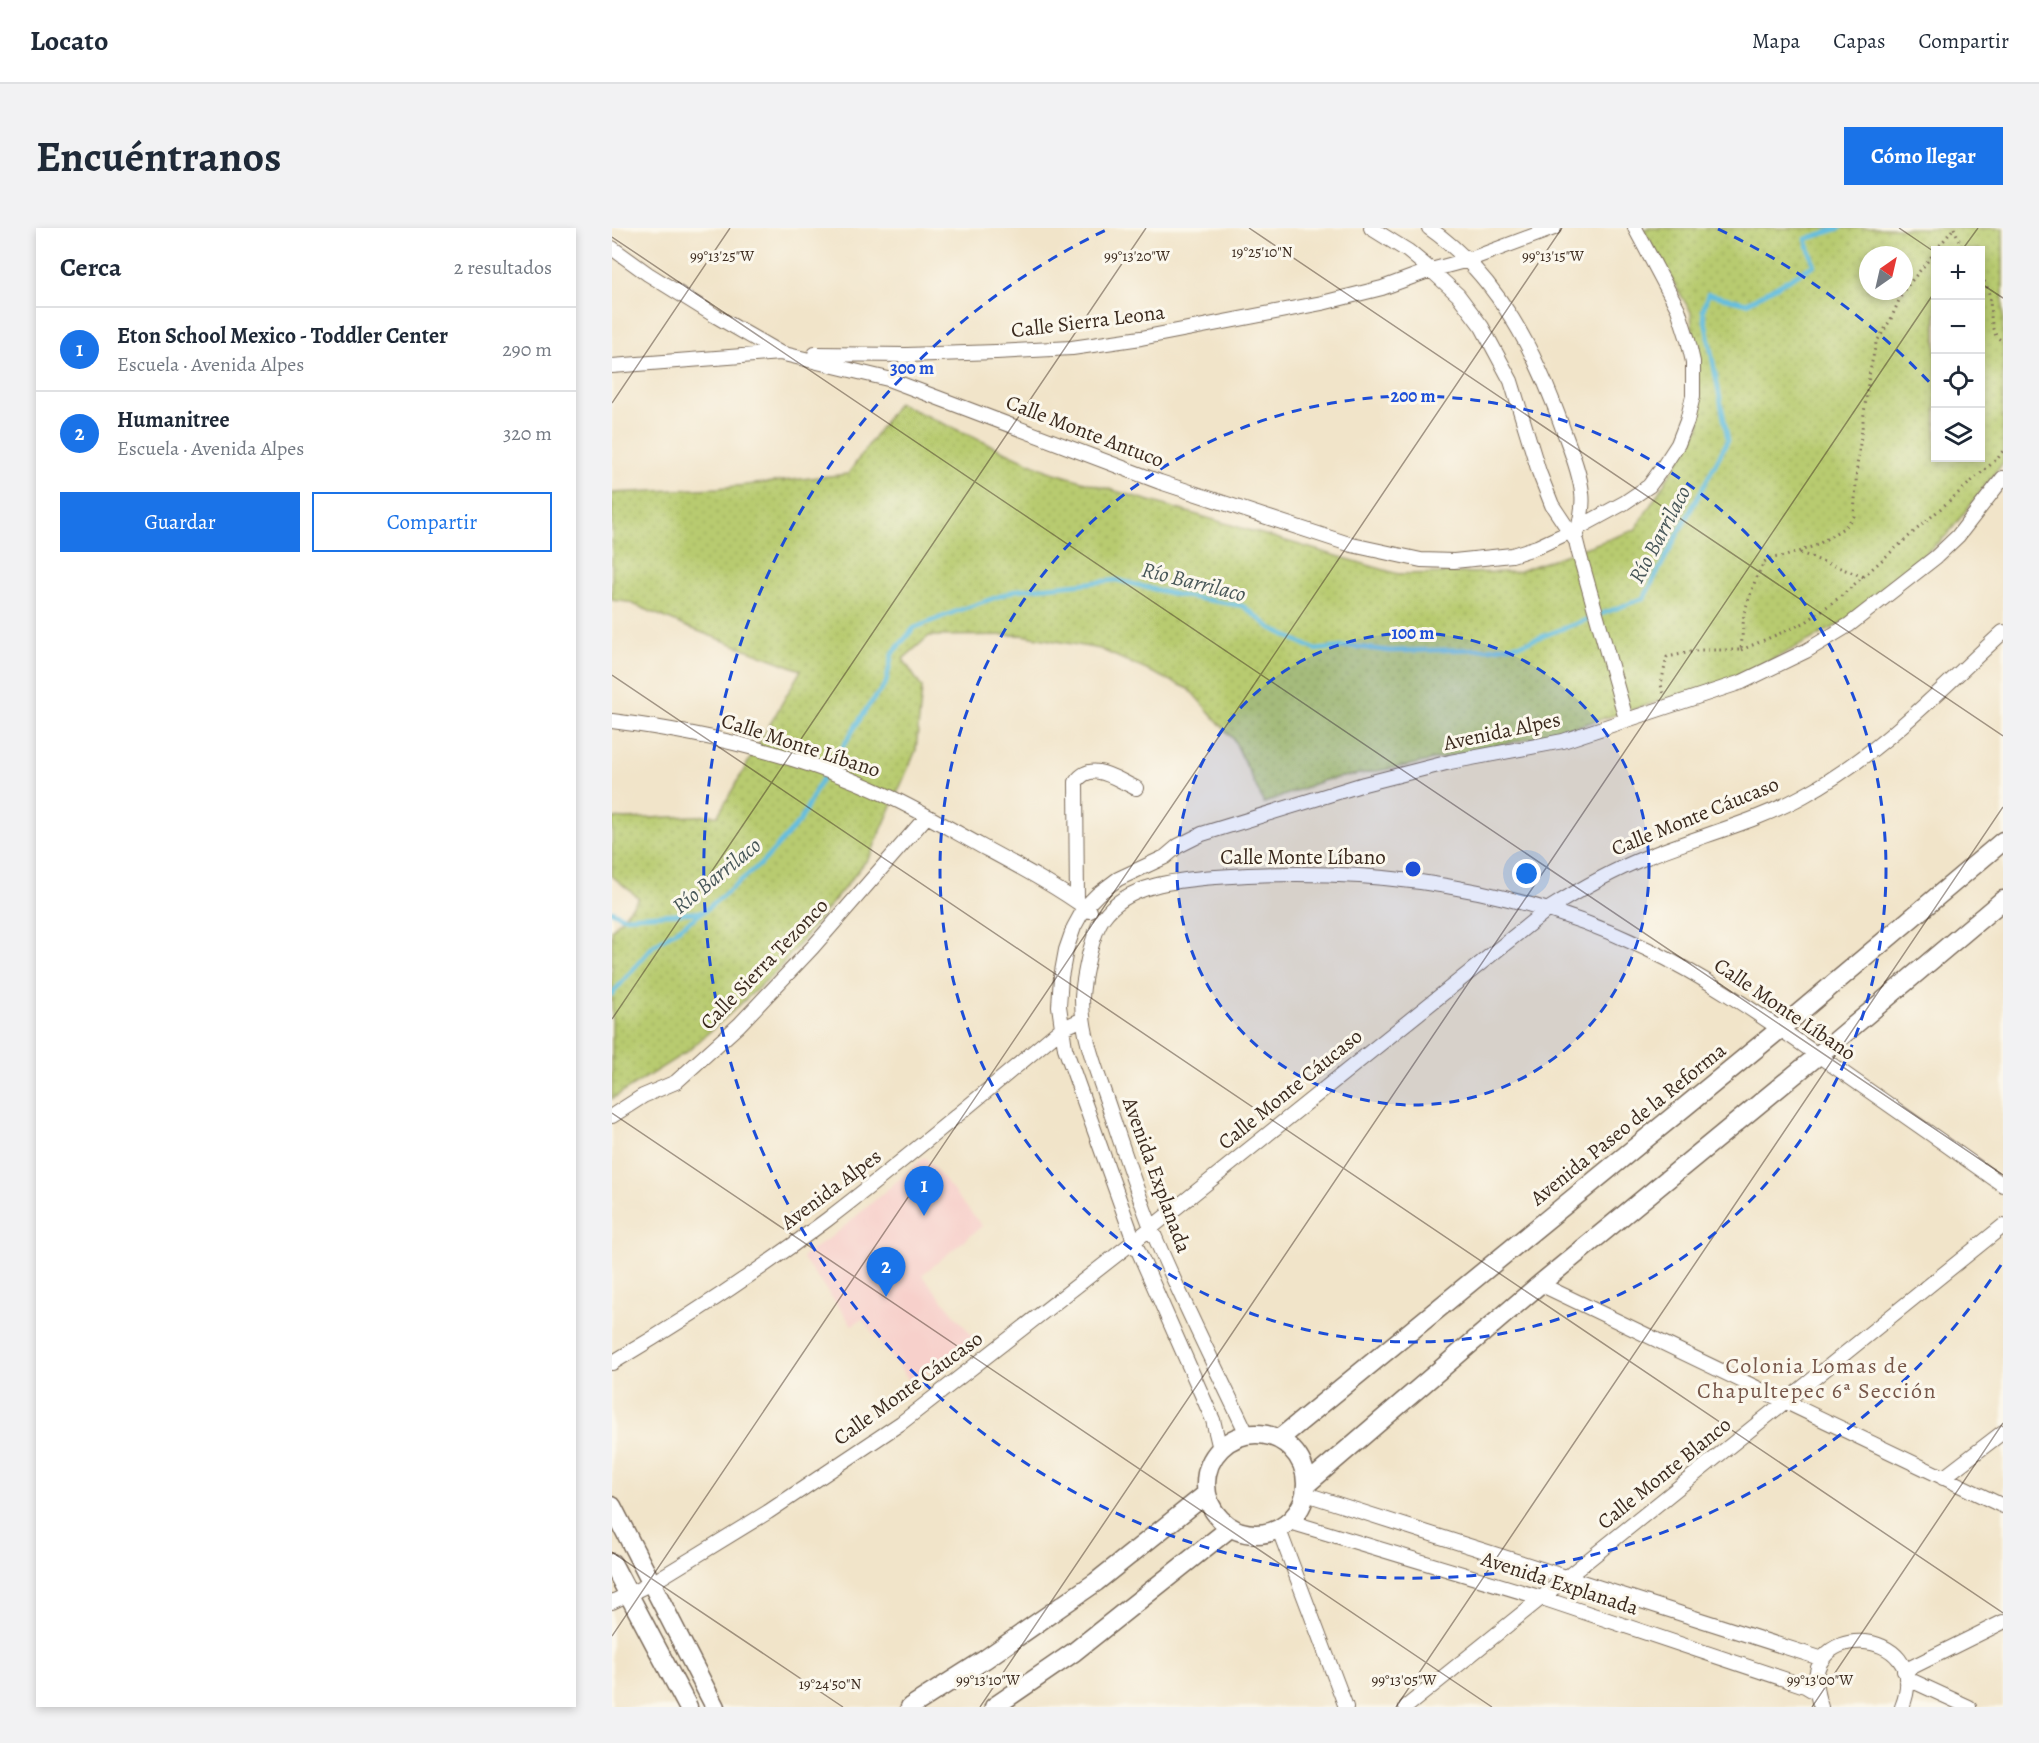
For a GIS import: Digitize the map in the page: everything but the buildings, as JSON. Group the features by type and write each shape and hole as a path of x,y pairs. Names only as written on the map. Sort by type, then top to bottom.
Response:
{"main road":[{"name":"Avenida Paseo de la Reforma","path":"1279,1439 1780,1029 2003,841"},
{"path":"1306,1489 1540,1284 2003,900"},
{"path":"1247,1434 1263,1434 1279,1439 1294,1450 1303,1466 1306,1489 1300,1509 1285,1526 1267,1534 1254,1535 1230,1528 1219,1519 1206,1494 1206,1478 1210,1462 1232,1439 1247,1434"},
{"path":"910,1707 984,1660 1096,1582 1206,1494"},
{"path":"612,1506 715,1707"},
{"path":"994,1707 1074,1652 1230,1528"},
{"path":"612,1563 620,1599 688,1707"}],"street":[{"path":"1371,228 1408,251 1458,295 1482,327 1511,381 1539,472 1552,505 1575,539 1626,719"},
{"path":"1429,228 1468,260 1506,309 1546,380 1575,464 1583,495 1575,539"},
{"name":"Calle Sierra Leona","path":"612,366 780,352 906,355 1072,348 1141,338 1322,303 1382,288 1431,270 1468,260 1554,228"},
{"name":"Calle Monte Antuco","path":"612,248 648,274 714,315 780,352 888,379 1160,482 1331,539 1421,560 1454,561 1512,555 1575,539 1648,486 1664,467 1678,444 1693,396 1693,362 1678,309 1635,228"},
{"name":"Avenida Alpes","path":"1061,1029 1059,1006 1064,959 1081,905 1118,879 1165,857 1178,846 1202,834 1364,784 1450,762 1563,741 1742,682 1806,651 1849,625 1936,557 1958,536 2003,478"},
{"name":"Calle Monte Cáucaso","path":"620,1599 652,1583 787,1500 901,1423 1151,1228 1547,910 1594,880 1647,856 1768,812 1802,796 1845,771 1886,738 2003,632"},
{"name":"Calle Monte Líbano","path":"612,721 687,732 742,744 834,774 927,816 1004,858 1102,919 1115,905 1133,894 1169,883 1188,879 1265,873 1371,877 1447,885 1496,895 1547,910 1599,928 1643,947 1723,990 2003,1185"},
{"path":"1081,905 1076,782 1081,774 1096,771 1136,788"},
{"name":"Calle Sierra Tezonco","path":"612,1116 643,1096 676,1082 739,1025 818,940 927,816"},
{"path":"1165,857 1164,865 1169,883"},
{"name":"Avenida Explanada","path":"1102,919 1092,942 1085,973 1082,998 1086,1039 1151,1228 1247,1434"},
{"name":"Avenida Alpes","path":"612,1363 752,1274 826,1221 894,1168 1061,1029 1083,1019"},
{"name":"Avenida Explanada","path":"1061,1029 1073,1073 1134,1241 1213,1420 1220,1449"},
{"name":"Calle Monte Blanco","path":"1406,1707 2003,1226"},
{"path":"1540,1284 2003,1506"},
{"path":"1943,1478 2003,1432"},
{"name":"Avenida Explanada","path":"1306,1489 1823,1659"},
{"path":"1285,1526 1346,1707"},
{"name":"Avenida Explanada","path":"1285,1526 1542,1598 1805,1686 1815,1692"},
{"path":"1905,1674 2003,1622"},
{"path":"1821,1707 1815,1692 1816,1675 1823,1659 1839,1646 1860,1640 1874,1642 1887,1649 1897,1659 1905,1674 1906,1698 1902,1707"},
{"path":"1905,1674 1969,1707"}],"path":[{"path":"1940,246 1954,228 1961,246"},
{"path":"1913,278 1931,257"},
{"path":"1985,283 1990,296 1993,331 1997,339 2003,341"},
{"path":"1741,650 1744,613 1764,562 1826,541 1851,522 1854,516 1857,466 1871,365 1876,344 1899,300"},
{"path":"1667,706 1661,684 1667,657 1701,650 1741,650 1806,622 1864,577 1998,458 2003,451"},
{"path":"1798,552 1864,577"}],"shaded area":[{"path":"925,1157 982,1226 922,1275 974,1338 912,1384 862,1319 852,1325 802,1257 839,1231"}],"green space":[{"path":"1647,228 2003,228 2003,463 1947,535 1846,621 1739,677 1559,732 1406,766 1325,780 1264,803 1234,740 1189,689 1100,649 1022,635 929,636 903,659 922,688 916,750 870,856 777,971 688,1051 612,1099 612,930 639,898 612,876 612,818 718,815 801,670 628,602 612,600 612,493 718,488 848,474 898,403 1048,471 1398,574 1517,572 1635,530 1700,426 1691,312 1643,230"}],"waterway":[{"name":"Río Barrilaco","path":"612,994 653,946 703,912 763,862 800,821 818,786 867,708 886,683 892,654 914,628 957,611 1017,590 1117,580 1178,595 1243,606 1271,628 1316,650 1350,646 1390,651 1488,649 1522,644 1644,598 1728,440 1703,310 1708,294 1747,303 1814,265 1806,239 1840,228"},
{"path":"612,911 623,917 701,912"}],"place":[{"name":"Eton School Mexico - Toddler Center","path":"924,1216"},
{"name":"Humanitree","path":"886,1297"}],"district":[{"name":"Colonia Lomas de Chapultepec 6ª Sección","path":"1817,1378"}]}
